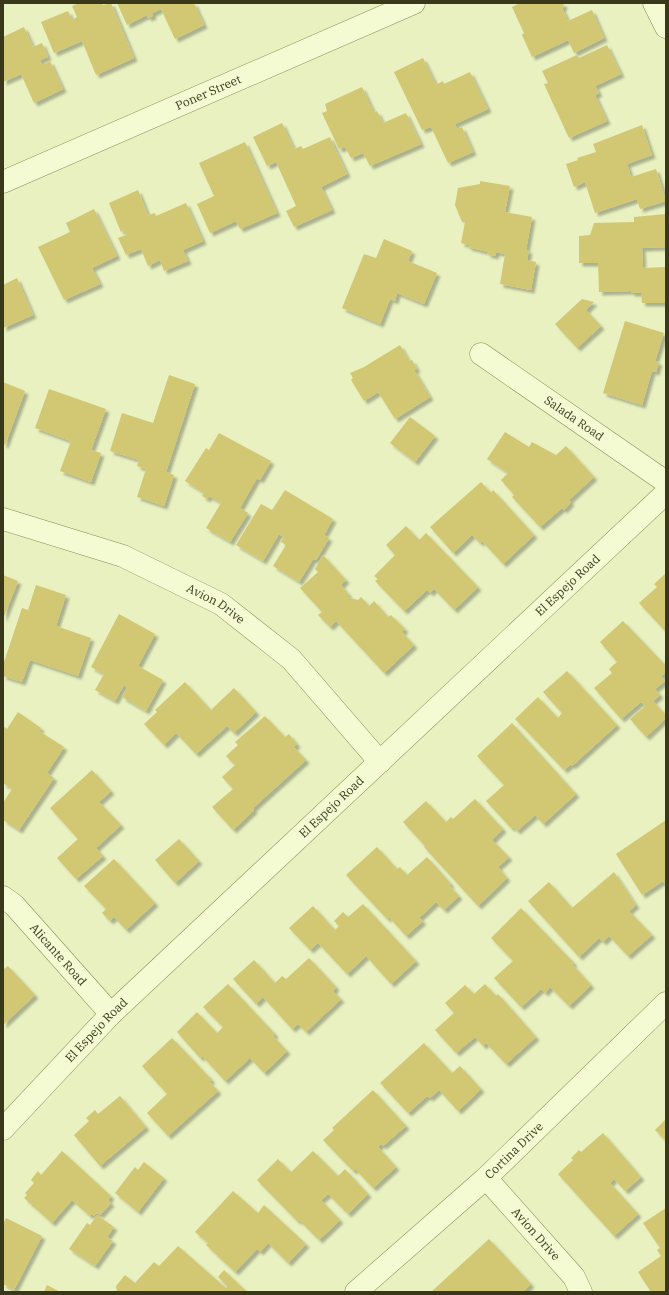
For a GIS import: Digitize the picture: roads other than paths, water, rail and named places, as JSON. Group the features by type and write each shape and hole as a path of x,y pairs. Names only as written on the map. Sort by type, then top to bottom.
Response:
{"street":[{"name":"Poner Street","path":"3,182 414,3"},
{"path":"654,3 666,27"},
{"name":"Salada Road","path":"481,354 666,482"},
{"name":"El Espejo Road","path":"3,1129 111,1014 666,492"},
{"name":"Avion Drive","path":"3,519 123,556 221,604 291,659 380,762"},
{"name":"Alicante Road","path":"3,897 14,905 111,1014"},
{"name":"Cortina Drive","path":"356,1292 486,1178 666,1003"},
{"name":"Avion Drive","path":"486,1178 574,1277 580,1292"}]}
